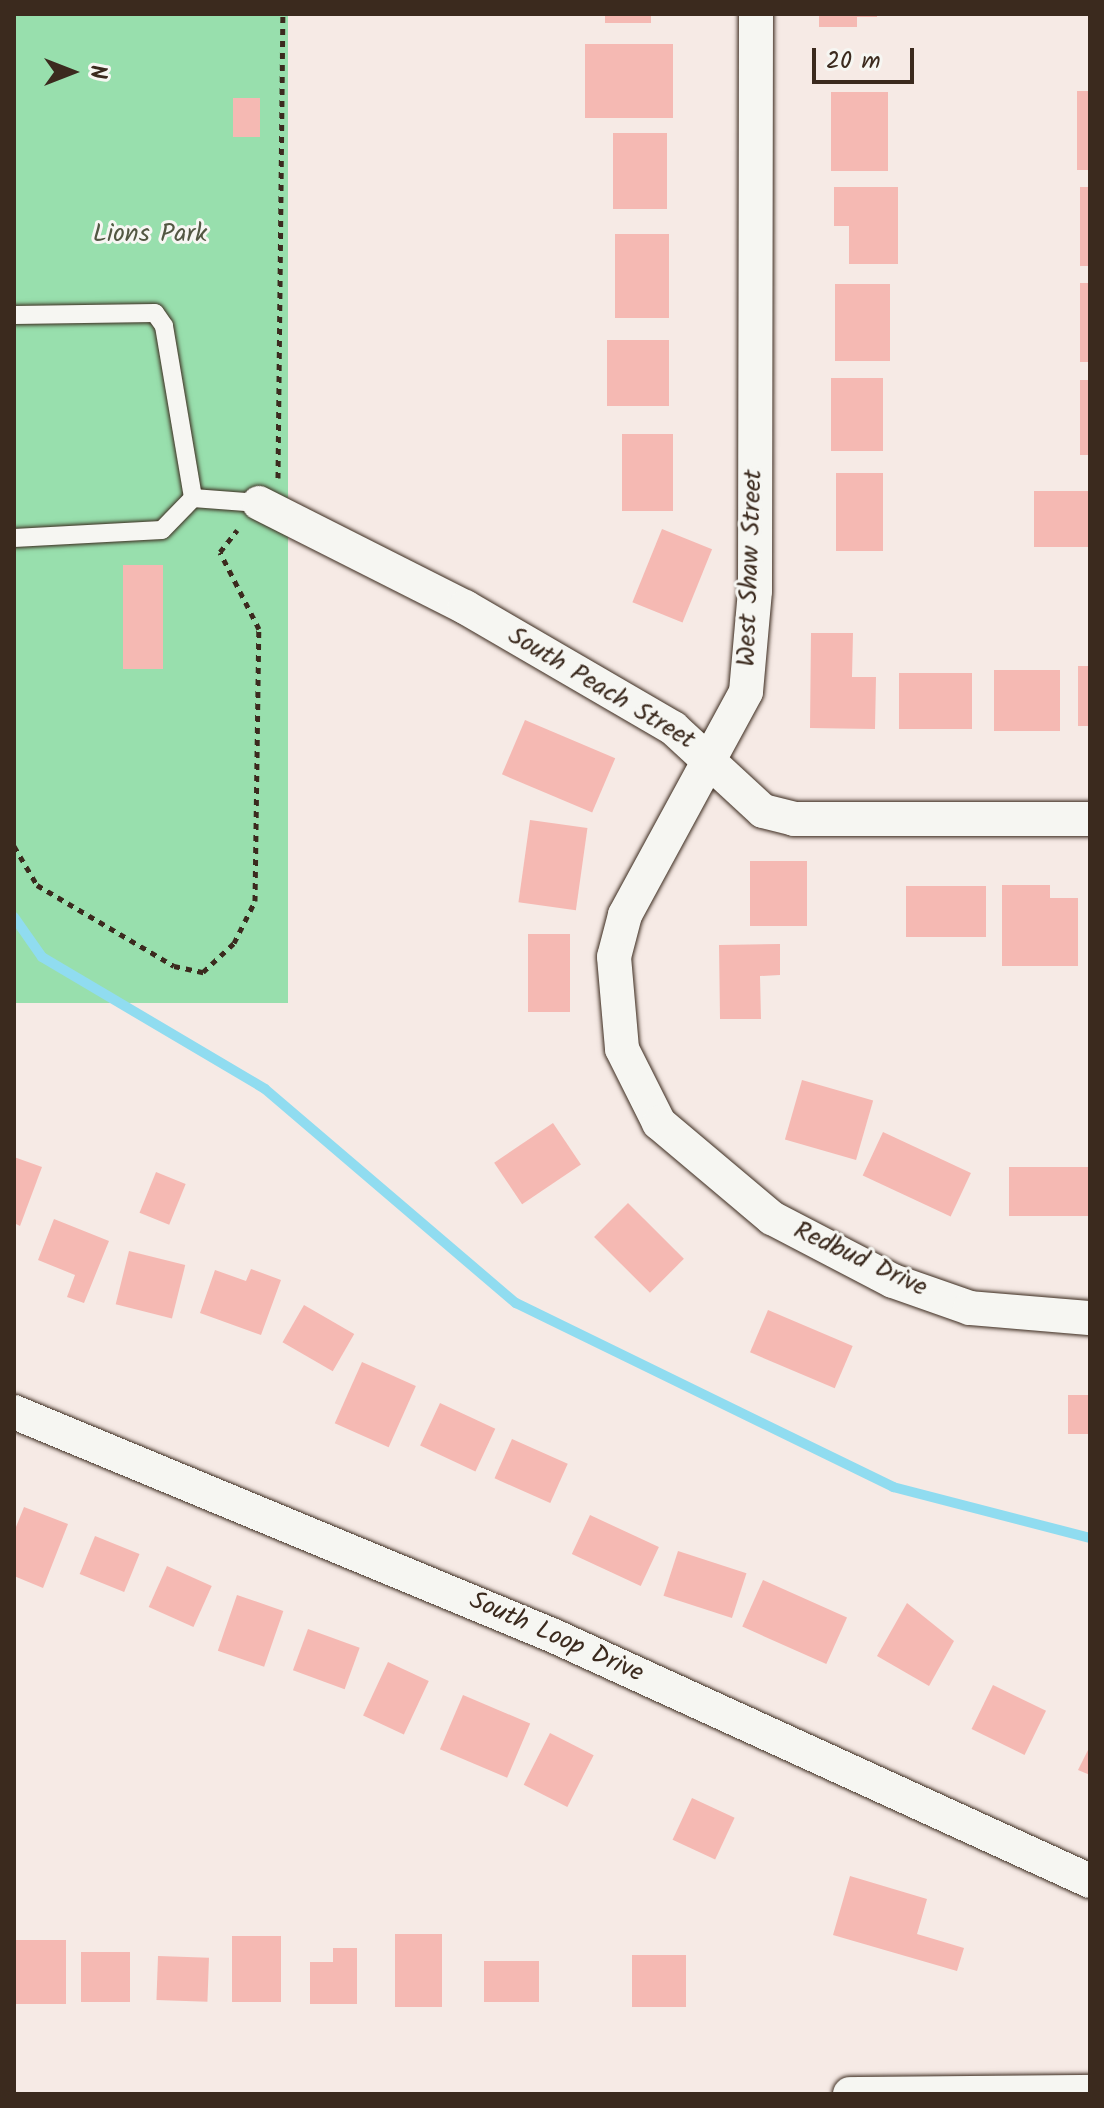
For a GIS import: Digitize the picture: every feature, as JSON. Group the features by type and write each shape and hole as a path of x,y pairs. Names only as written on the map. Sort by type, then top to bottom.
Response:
{"street":[{"name":"West Shaw Street","path":"756,14 752,633 746,692 625,915 614,957 614,1007 622,1049 659,1123 772,1218"},
{"name":"South Peach Street","path":"268,491 712,758 736,792 763,811 794,819 1090,819"},
{"name":"Redbud Drive","path":"772,1218 893,1281 970,1308 1090,1318"},
{"name":"South Loop Drive","path":"14,1412 554,1636 1090,1881"},
{"path":"850,2094 1090,2092"}],"lane":[{"path":"14,315 155,313 193,498"},
{"path":"14,538 162,530 193,498 268,491"}],"path":[{"path":"268,491 283,14"},
{"path":"14,846 37,885 174,966 203,972 234,943 255,901 259,629 220,552 237,530"}],"green space":[{"name":"Lions Park","path":"14,14 288,14 288,1003 14,1003"}],"building":[{"path":"605,14 651,14 651,23 605,23"},
{"path":"819,14 877,14 877,17 857,17 857,27 819,27"},
{"path":"585,44 673,44 673,118 585,118"},
{"path":"1077,91 1090,91 1090,170 1077,170"},
{"path":"831,92 888,92 888,171 831,171"},
{"path":"233,98 260,98 260,137 233,137"},
{"path":"613,133 667,133 667,209 613,209"},
{"path":"834,187 898,187 898,264 849,264 849,226 834,226"},
{"path":"1080,187 1090,187 1090,266 1080,266"},
{"path":"615,234 669,234 669,318 615,318"},
{"path":"1080,283 1090,283 1090,362 1080,362"},
{"path":"835,284 890,284 890,361 835,361"},
{"path":"607,340 669,340 669,406 607,406"},
{"path":"831,378 883,378 883,451 831,451"},
{"path":"1080,380 1090,380 1090,455 1080,455"},
{"path":"622,434 673,434 673,511 622,511"},
{"path":"836,473 883,473 883,551 836,551"},
{"path":"1034,491 1090,491 1090,547 1034,547"},
{"path":"662,529 712,549 682,622 632,602"},
{"path":"123,565 163,565 163,669 123,669"},
{"path":"811,633 853,633 852,677 876,677 875,729 810,728"},
{"path":"1078,666 1090,666 1090,726 1078,726"},
{"path":"994,670 1060,670 1060,731 994,731"},
{"path":"899,673 972,673 972,729 899,729"},
{"path":"525,720 615,758 592,813 502,774"},
{"path":"530,820 587,828 576,910 518,902"},
{"path":"750,861 807,861 807,926 750,926"},
{"path":"1002,885 1050,885 1050,898 1078,898 1078,966 1002,966"},
{"path":"906,886 986,886 986,937 906,937"},
{"path":"528,934 570,934 570,1012 528,1012"},
{"path":"780,944 780,975 760,976 761,1019 720,1019 719,945"},
{"path":"802,1080 873,1100 856,1160 785,1140"},
{"path":"553,1123 581,1164 522,1204 494,1163"},
{"path":"883,1132 971,1173 951,1216 863,1176"},
{"path":"14,1157 42,1167 20,1226 14,1223"},
{"path":"1009,1167 1090,1167 1090,1216 1009,1216"},
{"path":"156,1172 186,1184 169,1225 140,1213"},
{"path":"628,1203 684,1259 650,1293 594,1237"},
{"path":"54,1219 109,1241 84,1303 67,1297 75,1275 38,1260"},
{"path":"129,1251 185,1265 172,1318 116,1304"},
{"path":"251,1269 281,1280 261,1335 200,1313 215,1270 246,1281"},
{"path":"304,1305 354,1334 333,1371 282,1342"},
{"path":"768,1310 853,1346 835,1388 750,1352"},
{"path":"362,1362 416,1386 389,1447 335,1423"},
{"path":"1068,1395 1090,1395 1090,1434 1068,1434"},
{"path":"440,1403 495,1429 475,1471 420,1446"},
{"path":"512,1439 568,1464 550,1503 495,1478"},
{"path":"24,1507 68,1524 43,1588 14,1576 14,1532"},
{"path":"590,1515 659,1547 641,1586 572,1554"},
{"path":"95,1536 140,1554 124,1592 80,1574"},
{"path":"678,1551 746,1573 732,1618 663,1596"},
{"path":"167,1566 212,1586 193,1627 149,1607"},
{"path":"763,1580 847,1617 826,1664 742,1627"},
{"path":"237,1595 283,1611 264,1667 218,1651"},
{"path":"907,1603 954,1641 929,1686 877,1656"},
{"path":"308,1629 360,1648 345,1689 293,1670"},
{"path":"388,1662 429,1681 404,1734 363,1715"},
{"path":"993,1685 1046,1711 1025,1755 972,1729"},
{"path":"463,1695 530,1724 507,1778 440,1749"},
{"path":"550,1733 594,1755 567,1807 524,1785"},
{"path":"1090,1746 1090,1775 1078,1770"},
{"path":"692,1798 735,1818 715,1860 673,1840"},
{"path":"850,1876 927,1899 917,1934 964,1948 957,1971 833,1935"},
{"path":"395,1934 442,1934 442,2007 395,2007"},
{"path":"232,1936 281,1936 281,2002 232,2002"},
{"path":"14,1940 66,1940 66,2004 14,2004"},
{"path":"333,1948 357,1948 357,2004 310,2004 310,1962 333,1962"},
{"path":"81,1952 130,1952 130,2002 81,2002"},
{"path":"632,1955 686,1955 686,2007 632,2007"},
{"path":"158,1956 209,1958 207,2002 156,2000"},
{"path":"484,1961 539,1961 539,2002 484,2002"}],"waterway":[{"path":"14,917 42,957 265,1089 516,1303 893,1487 1090,1538"}]}
